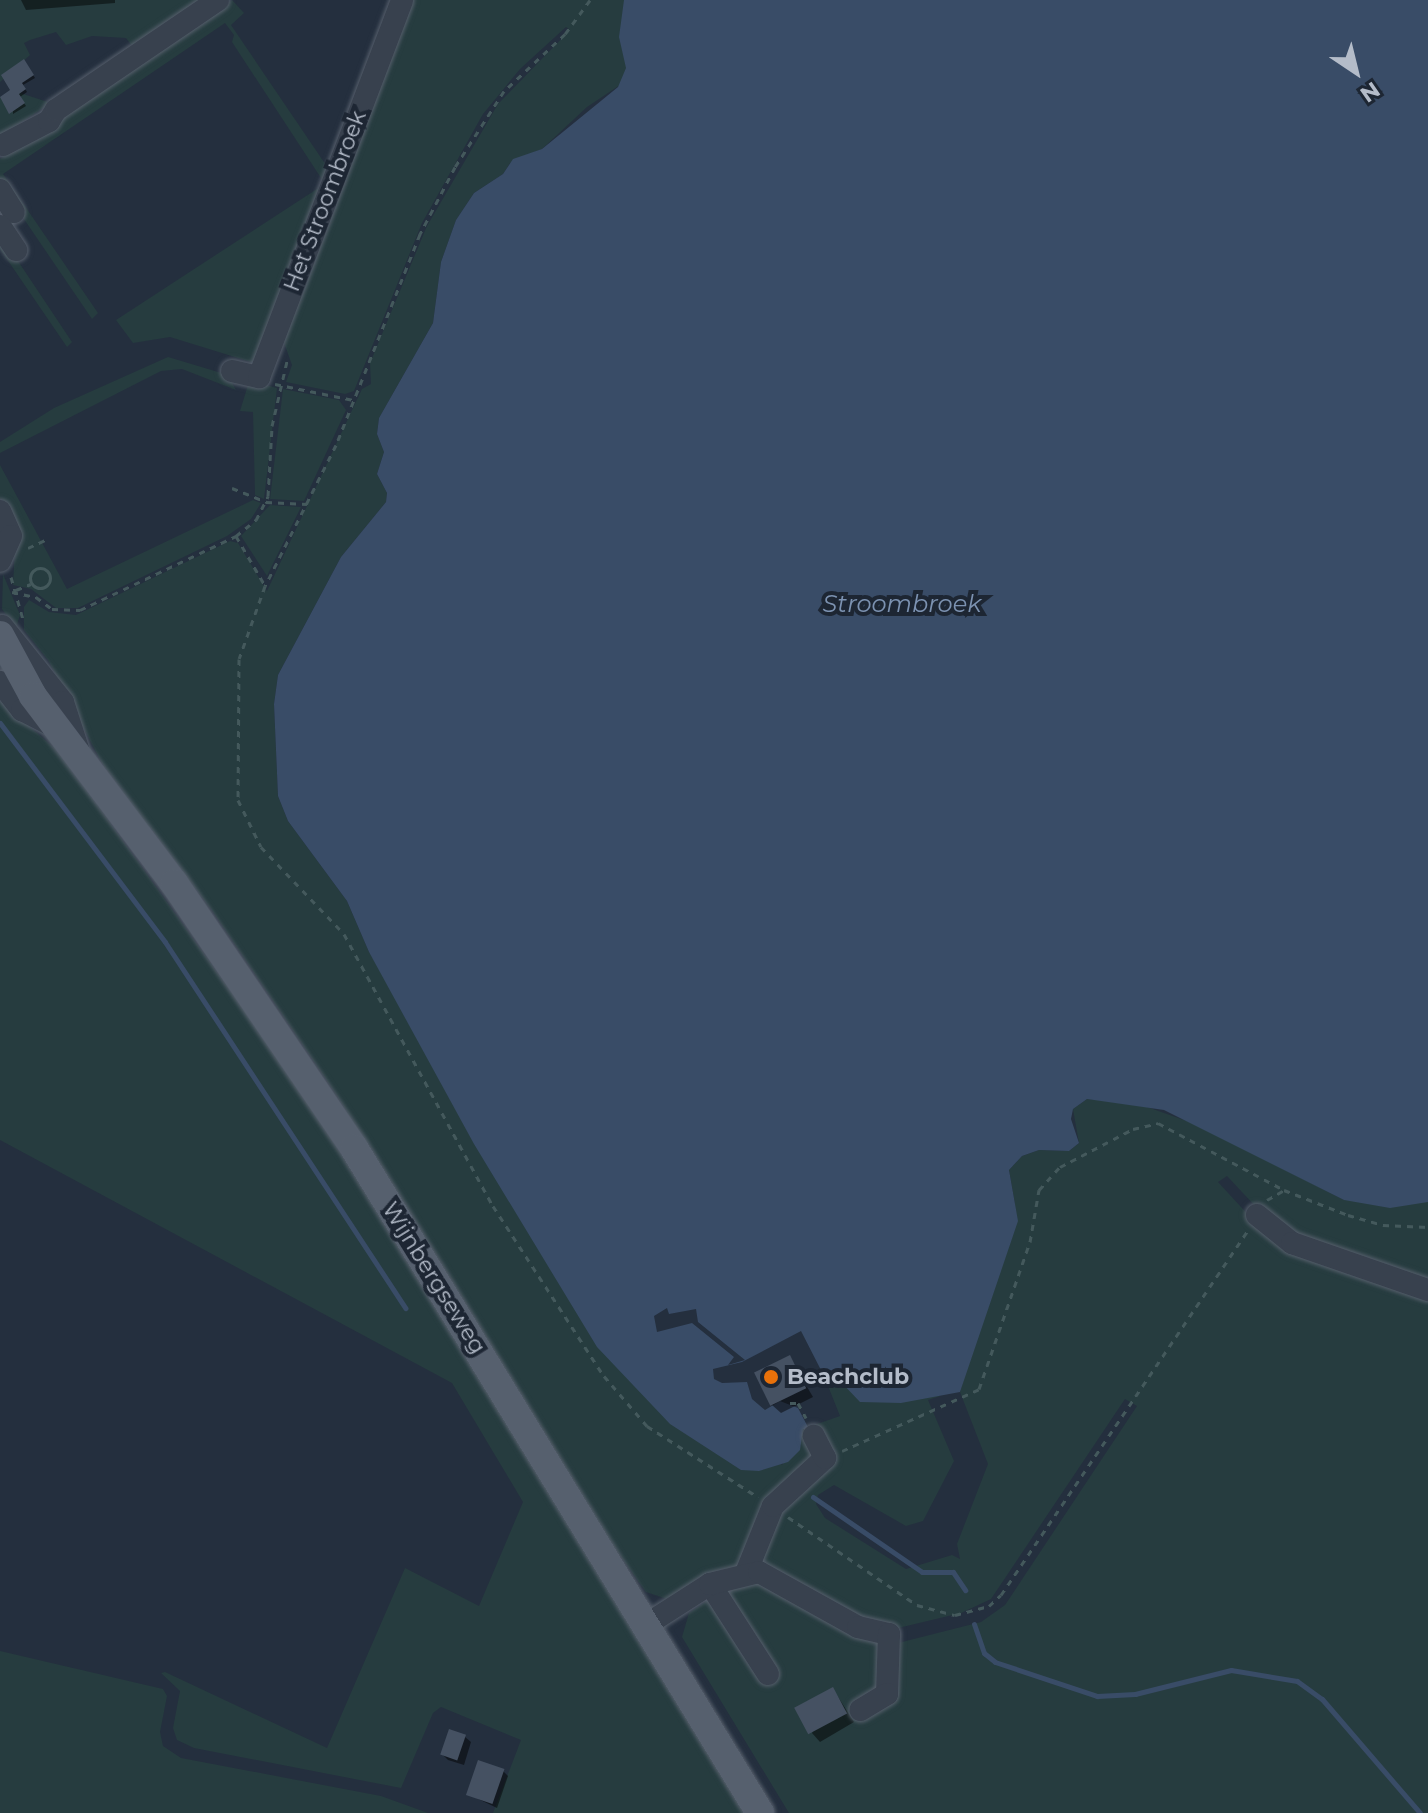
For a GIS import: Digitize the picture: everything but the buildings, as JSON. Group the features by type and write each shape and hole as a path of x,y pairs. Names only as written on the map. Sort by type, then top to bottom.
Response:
{"main road":[{"name":"Wijnbergseweg","path":"0,635 33,696 317,1090 760,1813"},
{"name":"Wijnbergseweg","path":"0,665 33,696"}],"street":[{"path":"2,146 49,121 56,110 218,0"},
{"name":"Het Stroombroek","path":"259,377 402,0"},
{"path":"0,190 9,225"},
{"path":"232,371 259,377"},
{"path":"0,517 11,536 0,561"},
{"name":"Wijnbergseweg","path":"0,625 63,702 75,727 81,760"},
{"name":"Wijnbergseweg","path":"0,682 22,710 57,729"},
{"path":"1257,1215 1292,1243 1428,1290"},
{"path":"746,1573 773,1506 825,1458 814,1436"},
{"path":"646,1625 710,1584 759,1572 858,1627 889,1634 887,1694 860,1710"},
{"path":"710,1584 768,1674"}],"path":[{"path":"590,0 565,34 504,91 455,167 420,234 307,504 265,586 239,659 236,761 238,800 261,847 344,934 493,1206 604,1376 647,1426 773,1506 917,1605 955,1615 989,1606 1001,1595 1270,1196 1284,1190"},
{"path":"31,584 33,571 46,571 50,580 44,587 31,584 12,592 36,597 52,609 80,610 236,536 256,520 266,502 272,426 287,361 275,333"},
{"path":"259,377 281,385 353,400"},
{"path":"232,488 266,502 307,504"},
{"path":"236,536 265,586"},
{"path":"825,1458 979,1389 1030,1242 1039,1190 1060,1167 1133,1129 1158,1123 1284,1190 1383,1225 1428,1227"},
{"path":"790,1403 800,1407"}],"green space":[{"path":"0,0 202,0 133,47 126,38 92,36 66,45 56,32 30,40 24,43 30,55 0,82"},
{"path":"232,0 244,13 231,25 330,171 323,181 232,42 234,35 225,23 3,174 98,313 92,319 11,200 0,179 0,159 45,135 69,109"},
{"path":"407,0 656,0 650,65 587,107 542,149 510,163 503,174 474,193 456,220 441,262 433,323 379,418 377,434 384,452 377,474 387,493 386,502 341,557 278,675 274,704 278,796 288,821 347,901 369,952 401,1002 782,1465 803,1429 840,1416 824,1376 940,1396 928,1400 954,1461 923,1521 906,1526 834,1485 818,1495 816,1504 825,1518 906,1569 952,1555 960,1559 957,1544 988,1464 960,1392 1015,1204 1009,1170 1022,1156 1039,1150 1069,1151 1079,1143 1073,1109 1087,1099 1133,1102 1198,1125 1344,1200 1428,1202 1428,1284 1304,1242 1256,1207 1227,1176 1218,1182 1253,1220 1428,1301 1428,1813 789,1813 682,1637 689,1613 720,1592 759,1580 898,1643 981,1622 1005,1605 1137,1406 1125,1399 991,1599 961,1613 894,1629 853,1614 777,1570 750,1564 722,1569 667,1599 646,1592 603,1532 335,1093 213,912 105,769 48,660 24,630 24,607 29,600 49,612 76,615 230,541 238,543 267,591 362,389 371,384 370,363 427,226 498,104 570,30 566,27 520,69 483,114 422,223 354,391 345,394 286,382 292,365 282,337"},
{"path":"17,92 51,103 0,136 0,97"},
{"path":"320,187 258,364 170,337 133,343 116,320"},
{"path":"0,234 72,342 67,347 0,249"},
{"path":"168,357 228,375 236,390 182,369 161,371 0,453 0,442 54,408"},
{"path":"255,382 277,388 264,499 255,495 253,412 240,411 248,385"},
{"path":"283,389 339,400 346,410 304,501 270,499"},
{"path":"0,465 67,589 253,500 261,503 251,519 227,536 78,608 56,608 31,589 13,585 16,530 0,498"},
{"path":"270,505 301,507 267,576 241,536"},
{"path":"3,574 20,615 16,628 2,609"},
{"path":"0,701 60,753 303,1092 747,1813 493,1813 521,1740 441,1707 433,1713 401,1788 194,1748 177,1740 173,1728 180,1691 161,1673 165,1672 327,1748 405,1568 479,1606 523,1502 452,1383 0,1140"},
{"path":"0,1651 163,1689 167,1696 160,1732 163,1746 181,1758 381,1796 428,1813 0,1813"}],"water":[{"name":"Stroombroek","path":"624,0 1428,0 1428,1202 1390,1208 1344,1200 1164,1110 1087,1099 1073,1109 1071,1119 1079,1143 1069,1151 1039,1150 1022,1156 1009,1170 1018,1221 960,1392 901,1403 860,1402 839,1380 824,1376 801,1331 742,1362 713,1369 714,1379 722,1383 747,1382 752,1399 765,1410 780,1401 798,1408 810,1431 803,1429 800,1450 788,1462 759,1471 741,1470 670,1424 597,1347 474,1144 369,952 347,901 288,821 278,796 274,704 278,675 341,557 386,502 387,493 377,474 384,452 377,434 379,418 433,323 441,262 456,220 474,193 503,174 513,159 542,149 618,87 626,68 619,37"}],"pier":[{"path":"667,1308 669,1314 696,1309 698,1322 745,1360 728,1365 734,1357 692,1323 657,1332 654,1316"}],"waterway":[{"path":"0,723 165,942 405,1308"},
{"path":"813,1497 922,1572 953,1572 965,1590"},
{"path":"974,1624 984,1653 995,1662 1097,1696 1135,1694 1231,1670 1297,1681 1322,1699 1420,1813"}],"place":[{"name":"Beachclub","path":"771,1377"}]}
